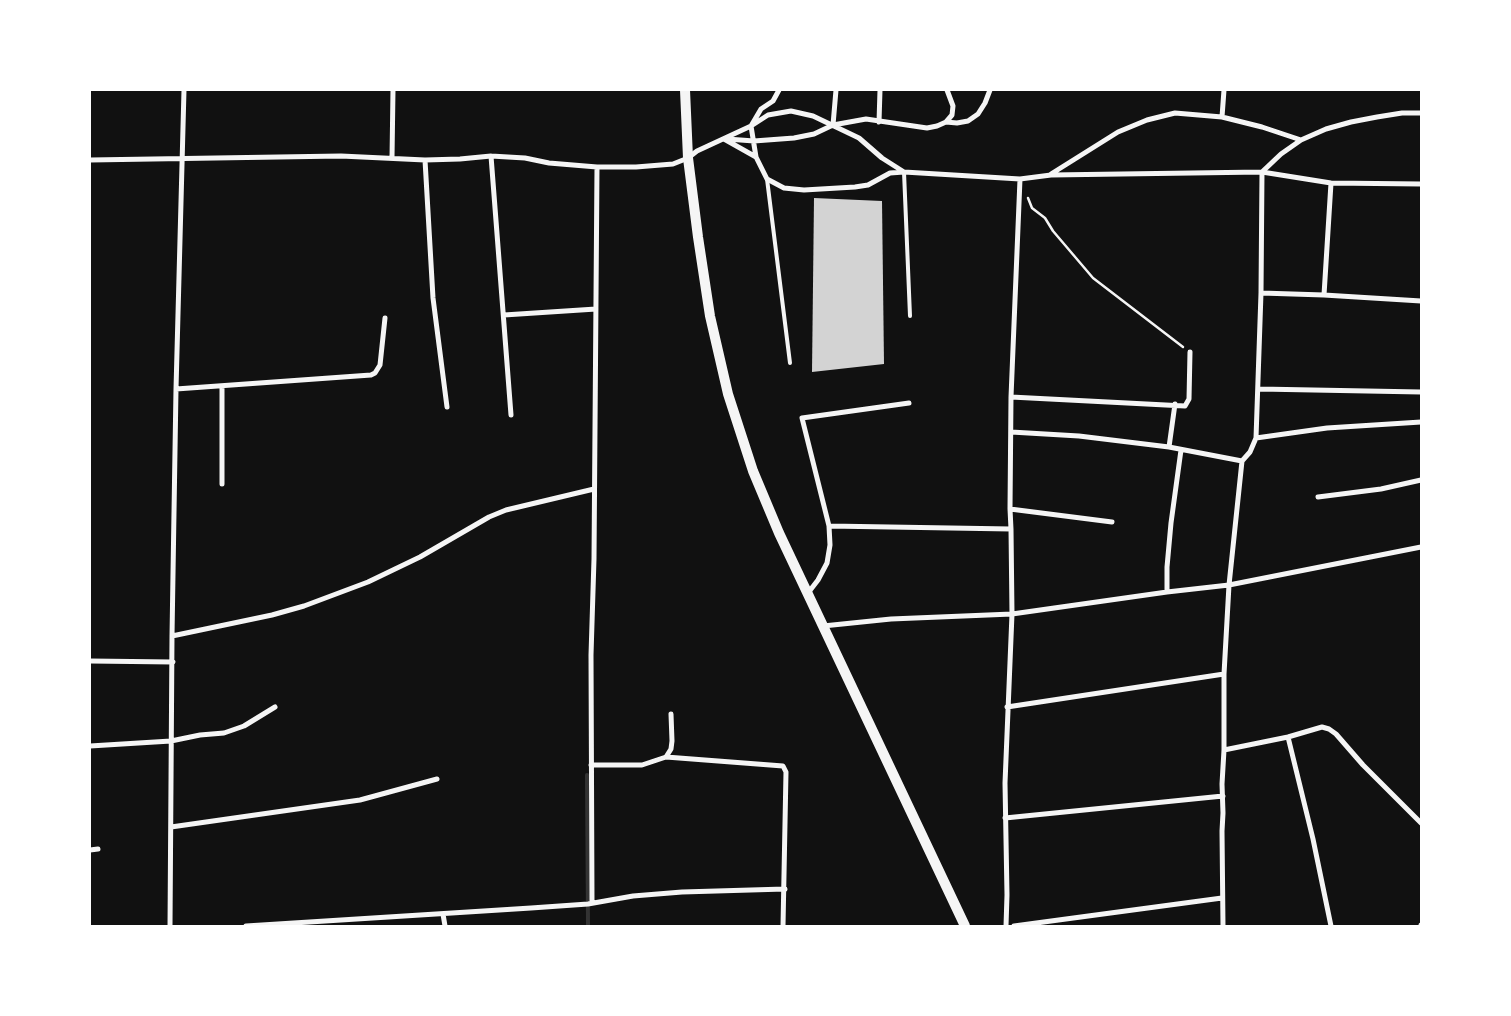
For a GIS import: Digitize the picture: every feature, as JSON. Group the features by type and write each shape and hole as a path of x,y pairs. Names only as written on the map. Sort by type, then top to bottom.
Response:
{"main road":[{"path":"685,90 688,158 710,316 728,394 753,471 779,533 966,926"}],"street":[{"path":"170,926 176,389 184,90"},
{"path":"392,158 393,90"},
{"path":"779,90 773,101 761,109 751,126 756,157 767,179 784,188 804,190 868,185 890,173 904,172 1020,179 1051,175 1262,172 1332,183 1421,184"},
{"path":"833,125 836,90"},
{"path":"879,122 880,90"},
{"path":"724,139 754,141 794,138 814,134 833,125 866,119 928,128 946,122 952,115 953,106 947,90"},
{"path":"946,122 968,121 978,114 990,90"},
{"path":"1222,117 1224,90"},
{"path":"90,160 341,156 425,160 491,156 525,158 549,163 596,167 636,167 673,164 751,126 768,115 791,111 813,116 859,138 882,158 904,172"},
{"path":"1051,175 1118,132 1147,120 1175,113 1222,117 1262,126 1302,140"},
{"path":"1223,926 1222,784 1224,674 1229,585 1242,461 1250,452 1256,438 1259,389 1262,172 1281,154 1302,140 1326,129 1402,113 1421,113"},
{"path":"724,139 756,157"},
{"path":"491,156 511,415"},
{"path":"425,160 433,298 447,407"},
{"path":"592,902 591,765 596,167"},
{"path":"1006,926 1007,707 1012,614 1012,529 1010,509 1011,397 1020,179"},
{"path":"1324,295 1332,183"},
{"path":"1261,293 1324,295 1421,302"},
{"path":"504,316 596,310"},
{"path":"176,389 371,375 375,373 380,365 385,318"},
{"path":"1011,397 1185,406 1188,403 1190,352"},
{"path":"222,386 222,484"},
{"path":"1259,389 1421,392"},
{"path":"808,594 818,580 826,563 830,545 830,526 802,418 909,403"},
{"path":"1169,447 1175,404"},
{"path":"1256,438 1327,428 1421,422"},
{"path":"1011,432 1080,436 1169,447 1242,461"},
{"path":"1167,592 1170,532 1181,450"},
{"path":"1318,497 1381,489 1421,480"},
{"path":"172,636 272,615 304,606 368,582 412,561 506,510 594,489"},
{"path":"1010,509 1112,522"},
{"path":"830,526 1012,529"},
{"path":"823,626 891,619 1012,614 1229,585 1421,547"},
{"path":"90,661 172,662"},
{"path":"1007,707 1224,674"},
{"path":"90,746 171,741 200,735 224,733 244,726 275,707"},
{"path":"666,758 671,749 672,741 671,714"},
{"path":"1224,750 1288,737 1322,727 1329,728 1421,823"},
{"path":"1288,737 1313,839 1331,926"},
{"path":"591,765 642,765 666,758 783,766 786,772 783,926"},
{"path":"171,827 360,800 437,779"},
{"path":"1005,818 1223,796"},
{"path":"90,850 98,849"},
{"path":"246,926 588,904 633,896 682,892 785,889"},
{"path":"1014,926 1222,898"},
{"path":"443,914 445,926"}],"lane":[{"path":"904,172 910,316"},
{"path":"767,179 790,363"}],"path":[{"path":"1020,179 1032,208 1045,218 1053,231 1093,278 1190,352"}],"building":[{"path":"814,198 882,201 884,364 812,372"}],"waterway":[{"path":"587,775 588,926"}]}
